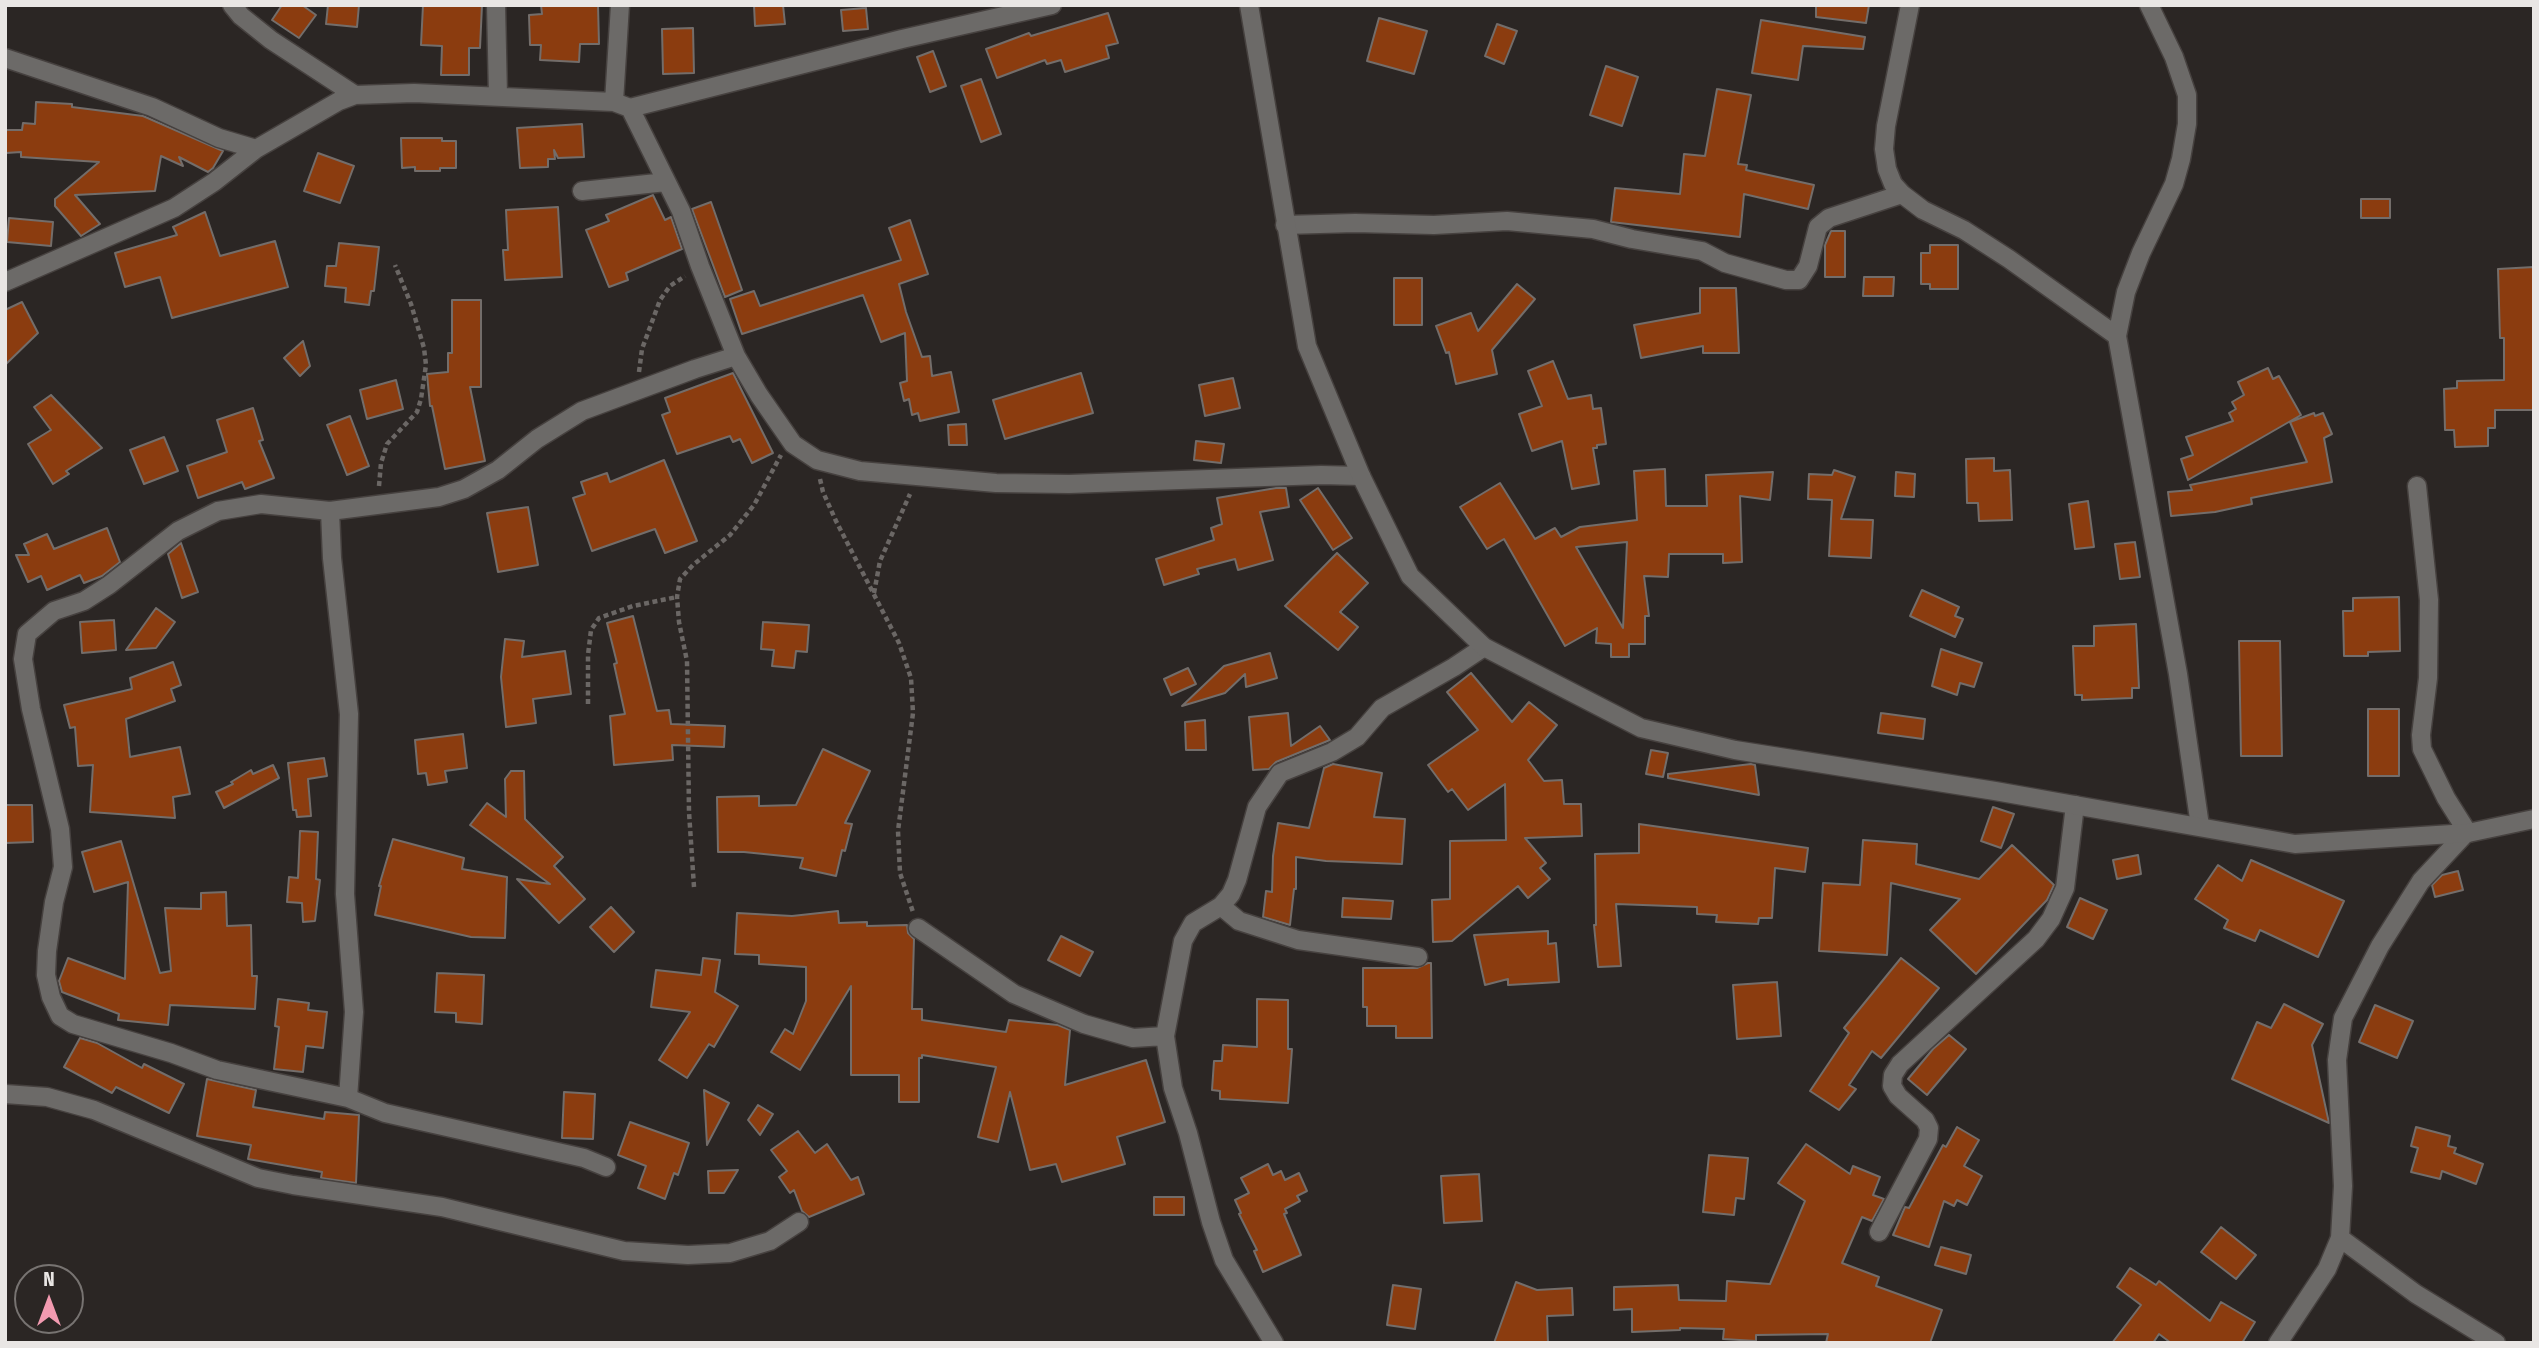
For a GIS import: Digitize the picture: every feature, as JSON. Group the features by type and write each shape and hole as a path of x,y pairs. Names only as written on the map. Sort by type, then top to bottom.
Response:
{"street":[{"path":"232,5 241,16 271,40 355,95"},
{"path":"496,5 498,96"},
{"path":"620,5 622,105 681,211 736,356 793,444 817,460 860,471 996,483 1069,484 1361,476"},
{"path":"5,282 174,208 214,182 256,149 339,101 355,95 414,93 498,96 622,105 1052,5"},
{"path":"1249,5 1307,346 1361,476 1410,576 1484,648 1641,728 1735,750 2295,844 2466,834 2534,819"},
{"path":"1909,5 1886,125 1884,149 1893,184 1923,210 1964,230 2010,258 2117,337"},
{"path":"2149,5 2174,57 2187,95 2187,124 2174,184 2141,253 2126,292 2117,337 2178,674 2200,826"},
{"path":"5,58 152,107 219,138 256,149"},
{"path":"582,191 666,182"},
{"path":"1285,225 1434,225 1507,221 1593,229 1702,251 1725,263 1763,276 1786,280 1799,279 1808,266 1818,228 1829,218 1902,194"},
{"path":"606,1167 584,1158 385,1113 348,1098 216,1070 171,1053 73,1024 60,1016 51,997 46,975 54,902 63,867 60,829 31,709 23,659 27,634 54,611 84,601 109,585 178,531 218,511 261,504 330,511 439,497 464,489 498,470 537,439 582,411 736,356"},
{"path":"2417,486 2429,600 2428,678 2421,735 2422,749 2466,834"},
{"path":"330,511 349,715 345,894 354,1012 348,1098"},
{"path":"1268,1339 1224,1260 1174,1088 1165,1036 1183,941 1193,923 1222,906 1237,880 1257,807 1280,773 1332,752 1349,742 1357,737 1382,708 1484,648"},
{"path":"1879,1231 1928,1139 1929,1128 1925,1119 1898,1096 1892,1086 1893,1075 1900,1064 2036,939 2051,919 2065,888 2075,805"},
{"path":"2278,1343 2327,1269 2340,1238 2343,1186 2337,1060 2343,1018 2380,946 2421,881 2466,834"},
{"path":"1222,906 1239,921 1298,940 1418,957"},
{"path":"918,928 1014,994 1084,1024 1133,1038 1165,1036"},
{"path":"5,1094 47,1097 94,1110 258,1178 442,1207 624,1251 688,1255 730,1252 770,1241 799,1222"},
{"path":"2340,1238 2416,1294 2496,1343"}],"path":[{"path":"378,505 381,463 387,444 416,412 421,399 426,365 424,348 411,304 395,265"},
{"path":"636,390 642,349 660,300 670,286 700,266"},
{"path":"694,887 689,811 687,661 677,597 680,579 730,535 754,505 779,457 793,444"},
{"path":"817,460 822,492 899,643 911,678 913,713 898,831 900,873 918,928"},
{"path":"874,594 884,550 899,514 920,476"},
{"path":"588,704 588,654 592,630 599,618 633,606 677,597"}],"building":[{"path":"282,5 302,5 316,15 299,38 272,20"},
{"path":"328,5 359,5 357,27 326,24"},
{"path":"423,5 482,5 480,48 469,48 469,75 441,75 442,46 421,45"},
{"path":"541,5 598,5 599,44 580,44 579,62 540,60 541,45 530,45 529,15 542,14"},
{"path":"754,5 783,5 785,24 755,26"},
{"path":"1816,5 1869,5 1866,23 1816,17"},
{"path":"866,8 868,29 843,31 841,10"},
{"path":"1108,13 1118,43 1106,46 1109,58 1065,72 1061,60 1047,64 1045,60 997,78 986,49 1029,33 1031,36"},
{"path":"1379,18 1427,31 1414,74 1367,61"},
{"path":"1761,20 1865,37 1863,49 1803,46 1798,80 1752,73"},
{"path":"1497,24 1517,31 1504,64 1485,56"},
{"path":"693,28 694,73 663,74 662,29"},
{"path":"933,51 946,86 930,92 917,57"},
{"path":"1606,66 1638,77 1622,126 1590,115"},
{"path":"981,79 1001,134 981,142 961,86"},
{"path":"1717,89 1751,95 1738,164 1747,165 1746,170 1814,185 1808,209 1744,194 1740,237 1611,222 1615,188 1680,194 1684,154 1705,156"},
{"path":"36,102 72,104 72,107 143,116 223,151 208,172 179,157 183,166 161,156 155,191 75,195 100,224 81,236 55,206 55,199 99,162 21,157 21,152 6,153 5,130 22,130 23,123 35,124"},
{"path":"582,124 584,157 558,158 554,150 555,159 548,159 548,167 520,168 517,128"},
{"path":"401,138 442,138 442,141 456,141 456,168 415,171 415,167 402,168"},
{"path":"318,153 354,166 340,203 304,191"},
{"path":"653,195 665,220 671,217 682,249 626,273 628,280 609,287 586,230 609,221 606,215"},
{"path":"2361,199 2390,199 2390,218 2361,218"},
{"path":"711,202 742,290 725,297 692,209"},
{"path":"558,207 562,277 505,280 503,250 508,250 506,210"},
{"path":"205,212 220,256 275,241 288,287 172,318 160,277 125,287 115,253 177,235 173,227"},
{"path":"9,218 53,222 51,246 7,242"},
{"path":"910,220 928,274 899,284 906,312 922,357 930,356 932,376 951,372 959,412 920,421 918,413 912,415 909,399 904,401 900,383 907,381 905,333 881,342 863,295 742,334 730,299 754,291 760,306 901,260 889,228"},
{"path":"1831,231 1845,231 1845,277 1825,277 1825,245"},
{"path":"339,243 379,247 374,291 371,291 369,305 345,302 346,288 325,286 327,266 336,266"},
{"path":"1930,245 1958,245 1958,289 1930,289 1930,284 1921,284 1921,253 1930,253"},
{"path":"2534,267 2534,410 2495,410 2495,428 2488,428 2488,446 2455,447 2454,430 2445,430 2444,389 2457,388 2457,381 2504,380 2504,338 2500,338 2498,269"},
{"path":"1864,277 1894,277 1893,296 1863,296"},
{"path":"1394,278 1422,278 1422,325 1394,325"},
{"path":"1517,284 1535,299 1492,350 1497,374 1456,384 1449,352 1446,353 1436,326 1471,313 1478,331"},
{"path":"1700,288 1736,288 1739,353 1703,353 1703,346 1641,358 1634,325 1700,313"},
{"path":"452,300 481,300 481,387 470,387 485,461 445,469 430,406 427,374 448,372 448,353 452,353"},
{"path":"22,302 38,333 5,365 5,310"},
{"path":"303,341 310,366 300,376 284,358"},
{"path":"1553,361 1568,399 1591,395 1593,409 1601,408 1606,444 1593,448 1599,484 1572,489 1562,441 1532,451 1519,414 1542,406 1528,371"},
{"path":"2268,368 2273,379 2279,376 2301,415 2188,480 2181,459 2193,455 2186,437 2233,421 2229,413 2236,409 2232,402 2244,395 2238,382"},
{"path":"733,373 773,453 752,463 740,439 733,442 730,436 677,454 662,415 670,412 665,398"},
{"path":"1081,373 1093,413 1005,439 993,400"},
{"path":"1233,378 1240,408 1205,416 1199,385"},
{"path":"396,380 403,409 367,419 360,390"},
{"path":"51,395 102,448 66,471 69,474 53,484 28,444 51,430 34,407"},
{"path":"253,408 263,440 259,441 274,478 245,489 242,482 198,498 187,466 227,452 217,420"},
{"path":"2314,413 2315,416 2323,413 2332,434 2324,438 2332,482 2251,498 2252,504 2215,512 2171,516 2168,492 2192,490 2190,485 2307,462 2290,422"},
{"path":"350,416 369,466 347,475 327,425"},
{"path":"966,424 967,445 949,445 948,425"},
{"path":"164,437 178,471 144,484 130,450"},
{"path":"1196,441 1224,444 1221,463 1194,460"},
{"path":"1994,458 1994,471 2010,470 2012,520 1979,521 1978,503 1967,503 1966,459"},
{"path":"664,460 697,541 665,553 655,529 592,551 573,498 585,494 581,482 607,473 610,482"},
{"path":"1665,469 1666,506 1707,506 1706,475 1773,472 1770,500 1740,496 1742,562 1723,563 1723,554 1669,554 1668,577 1644,576 1649,616 1645,616 1645,644 1629,644 1629,657 1611,657 1611,644 1596,643 1597,628 1565,646 1504,539 1487,549 1460,507 1500,483 1535,539 1555,528 1561,537 1580,527 1637,520 1634,471","holes":["1627,542 1623,628 1576,547"]},
{"path":"1834,470 1855,477 1841,519 1873,520 1871,558 1829,556 1832,500 1808,499 1809,474 1832,475"},
{"path":"1896,472 1915,474 1914,497 1895,496"},
{"path":"1286,488 1289,507 1260,512 1273,560 1238,570 1235,559 1197,569 1199,574 1164,585 1156,559 1214,540 1211,528 1222,524 1217,498"},
{"path":"1318,488 1352,538 1333,550 1300,500"},
{"path":"2088,501 2094,547 2075,549 2069,504"},
{"path":"528,507 538,565 498,572 487,513"},
{"path":"107,528 120,562 102,576 84,583 80,575 47,590 41,576 28,582 16,555 29,555 24,544 47,534 54,549"},
{"path":"2135,542 2140,577 2120,579 2115,544"},
{"path":"181,543 198,592 182,598 168,554"},
{"path":"1337,553 1368,583 1340,612 1358,627 1338,650 1285,606"},
{"path":"1922,590 1959,607 1955,616 1963,619 1955,637 1910,616"},
{"path":"2399,597 2400,651 2368,652 2368,656 2344,656 2343,611 2353,611 2353,598"},
{"path":"156,608 175,622 156,648 126,650"},
{"path":"633,616 657,711 669,710 671,724 725,726 724,747 672,745 673,760 614,765 610,716 625,714 607,623"},
{"path":"114,620 116,650 82,653 80,622"},
{"path":"763,622 809,625 807,652 796,651 794,668 772,666 774,650 761,649"},
{"path":"2136,624 2139,688 2132,688 2132,698 2082,700 2082,695 2075,695 2073,646 2094,646 2094,626"},
{"path":"505,639 524,641 522,657 565,651 571,694 533,699 536,723 506,727 501,677"},
{"path":"2239,641 2280,641 2282,756 2241,756"},
{"path":"1941,649 1982,663 1974,687 1960,683 1957,695 1932,686"},
{"path":"1270,653 1277,678 1246,687 1245,674 1225,693 1182,706 1224,666"},
{"path":"173,662 181,685 171,689 175,701 126,719 130,757 180,747 190,794 173,797 175,818 90,812 93,765 78,766 75,727 70,728 64,705 132,689 130,678"},
{"path":"1188,668 1196,684 1171,695 1164,679"},
{"path":"1471,673 1512,722 1529,702 1557,725 1528,760 1544,781 1562,780 1564,804 1581,804 1582,836 1525,838 1546,863 1540,868 1550,879 1528,898 1518,886 1452,941 1433,942 1432,900 1450,899 1450,841 1506,840 1505,784 1468,810 1452,789 1448,792 1428,765 1478,730 1447,692"},
{"path":"2368,709 2399,709 2399,776 2368,776"},
{"path":"1288,713 1291,746 1320,726 1330,740 1276,762 1269,769 1253,770 1249,717"},
{"path":"1881,713 1925,719 1923,739 1878,733"},
{"path":"1205,720 1206,750 1186,750 1185,722"},
{"path":"463,734 467,768 445,771 447,782 428,785 426,773 418,774 415,740"},
{"path":"823,749 870,771 845,823 852,824 836,876 800,868 803,858 718,852 717,797 759,796 759,806 796,805"},
{"path":"1651,750 1668,753 1663,777 1646,774"},
{"path":"324,758 327,776 308,779 311,816 297,817 296,810 293,810 288,763"},
{"path":"1333,764 1382,773 1374,817 1405,819 1402,864 1296,857 1296,889 1290,925 1263,917 1266,891 1272,892 1273,856 1278,823 1309,828 1324,768"},
{"path":"273,765 279,778 224,808 216,792 233,784 231,782 251,770 253,774"},
{"path":"1755,765 1759,795 1668,778 1668,774"},
{"path":"511,771 524,771 525,819 563,857 554,866 585,899 559,923 517,879 550,884 470,825 487,803 506,817 505,779"},
{"path":"5,805 32,805 33,842 5,843"},
{"path":"1993,807 2014,814 2001,848 1981,841"},
{"path":"1639,824 1808,848 1805,872 1775,868 1772,918 1759,918 1758,924 1716,922 1717,915 1697,914 1697,907 1616,904 1621,966 1598,967 1594,925 1595,854 1639,853"},
{"path":"300,831 318,832 316,879 320,880 315,921 303,922 302,903 287,902 289,877 298,878"},
{"path":"393,839 464,858 462,869 507,877 505,938 471,937 375,915 379,886"},
{"path":"1863,840 1917,844 1916,864 1979,879 2012,845 2054,885 2047,900 1976,974 1930,930 1960,899 1891,883 1887,955 1819,951 1823,883 1860,885"},
{"path":"121,841 160,973 171,971 165,908 201,909 201,893 226,892 227,926 251,925 252,976 257,976 255,1009 170,1005 168,1025 118,1020 119,1014 62,992 59,981 68,958 125,979 128,882 94,892 82,852"},
{"path":"2138,855 2141,874 2117,879 2113,860"},
{"path":"2251,860 2344,901 2318,957 2260,930 2255,941 2224,928 2228,920 2195,899 2218,865 2242,881"},
{"path":"2458,871 2463,890 2435,897 2432,885 2442,875"},
{"path":"1343,898 1393,901 1391,919 1342,917"},
{"path":"2080,898 2107,910 2093,939 2067,927"},
{"path":"611,907 634,932 614,952 590,927"},
{"path":"838,911 839,923 867,922 867,926 907,925 908,933 914,939 912,1009 922,1009 922,1020 1006,1032 1009,1020 1058,1025 1070,1030 1065,1085 1146,1060 1165,1122 1117,1137 1125,1164 1062,1182 1056,1164 1030,1170 1010,1092 998,1142 978,1137 996,1067 922,1055 922,1058 919,1058 919,1102 899,1102 899,1075 851,1075 851,986 800,1070 771,1052 785,1029 793,1034 806,1001 806,967 759,964 759,955 735,954 737,913 792,916"},
{"path":"1548,931 1548,944 1556,943 1559,982 1508,985 1508,979 1485,985 1474,935"},
{"path":"1061,936 1093,952 1080,976 1048,960"},
{"path":"703,958 720,960 715,992 738,1006 714,1047 709,1044 687,1078 659,1060 690,1012 651,1007 656,970 701,975"},
{"path":"1901,958 1939,988 1881,1058 1872,1051 1849,1085 1856,1089 1839,1110 1810,1091 1849,1033 1844,1028"},
{"path":"1431,963 1432,1038 1396,1038 1396,1026 1367,1026 1367,1007 1363,1007 1363,968 1417,968"},
{"path":"437,973 484,975 482,1024 456,1022 456,1013 435,1012"},
{"path":"1777,982 1781,1036 1737,1039 1733,985"},
{"path":"278,999 309,1003 308,1010 327,1012 323,1048 306,1046 303,1072 274,1069 279,1027 275,1026"},
{"path":"1257,999 1288,1000 1288,1049 1292,1049 1288,1103 1220,1099 1220,1091 1212,1090 1214,1061 1222,1061 1223,1045 1257,1047"},
{"path":"2284,1004 2323,1024 2312,1045 2329,1123 2232,1079 2257,1022 2271,1028"},
{"path":"2375,1005 2413,1021 2397,1058 2359,1042"},
{"path":"1949,1035 1966,1049 1927,1095 1908,1079 1933,1049"},
{"path":"80,1038 97,1043 142,1068 144,1064 184,1084 169,1113 116,1087 112,1093 64,1067"},
{"path":"207,1079 256,1090 253,1107 324,1119 325,1112 359,1115 356,1183 321,1178 322,1172 248,1159 251,1145 197,1136"},
{"path":"704,1090 729,1103 707,1145"},
{"path":"564,1092 595,1094 593,1139 562,1138"},
{"path":"758,1105 773,1114 760,1135 748,1120"},
{"path":"630,1122 689,1143 678,1175 674,1173 665,1199 638,1188 646,1166 618,1155"},
{"path":"1957,1127 1979,1140 1964,1166 1982,1176 1967,1205 1957,1200 1954,1206 1944,1201 1929,1247 1893,1235 1905,1207 1909,1208 1943,1145 1946,1147"},
{"path":"2416,1127 2450,1136 2448,1146 2456,1148 2454,1153 2483,1164 2476,1184 2442,1171 2440,1179 2411,1172 2418,1148 2411,1146"},
{"path":"798,1131 815,1153 827,1144 851,1180 858,1177 864,1194 809,1217 802,1211 794,1190 790,1193 779,1177 787,1171 771,1150"},
{"path":"1806,1144 1850,1174 1853,1166 1880,1177 1873,1195 1884,1199 1872,1221 1862,1217 1842,1263 1879,1277 1876,1286 1942,1310 1930,1343 1826,1343 1828,1334 1756,1335 1756,1341 1723,1339 1724,1329 1680,1328 1632,1332 1632,1309 1614,1310 1614,1287 1678,1285 1679,1300 1726,1301 1727,1281 1770,1284 1805,1201 1778,1183"},
{"path":"1709,1155 1748,1158 1744,1199 1736,1198 1734,1215 1703,1212"},
{"path":"1268,1164 1273,1175 1281,1171 1285,1180 1299,1173 1307,1191 1297,1196 1300,1201 1285,1209 1287,1213 1284,1214 1301,1255 1263,1272 1254,1251 1257,1250 1235,1200 1249,1193 1241,1178"},
{"path":"738,1170 724,1193 709,1193 708,1171"},
{"path":"1479,1174 1482,1221 1444,1223 1441,1176"},
{"path":"1154,1197 1184,1197 1184,1215 1154,1215"},
{"path":"2221,1227 2256,1255 2236,1279 2201,1252"},
{"path":"1941,1247 1971,1255 1966,1274 1935,1265"},
{"path":"2130,1268 2156,1285 2159,1281 2210,1321 2221,1302 2255,1322 2242,1343 2171,1343 2159,1334 2153,1343 2112,1343 2141,1305 2117,1287"},
{"path":"1516,1282 1537,1290 1572,1288 1573,1315 1547,1316 1548,1343 1494,1343"},
{"path":"1393,1285 1421,1289 1415,1329 1387,1325"}]}
